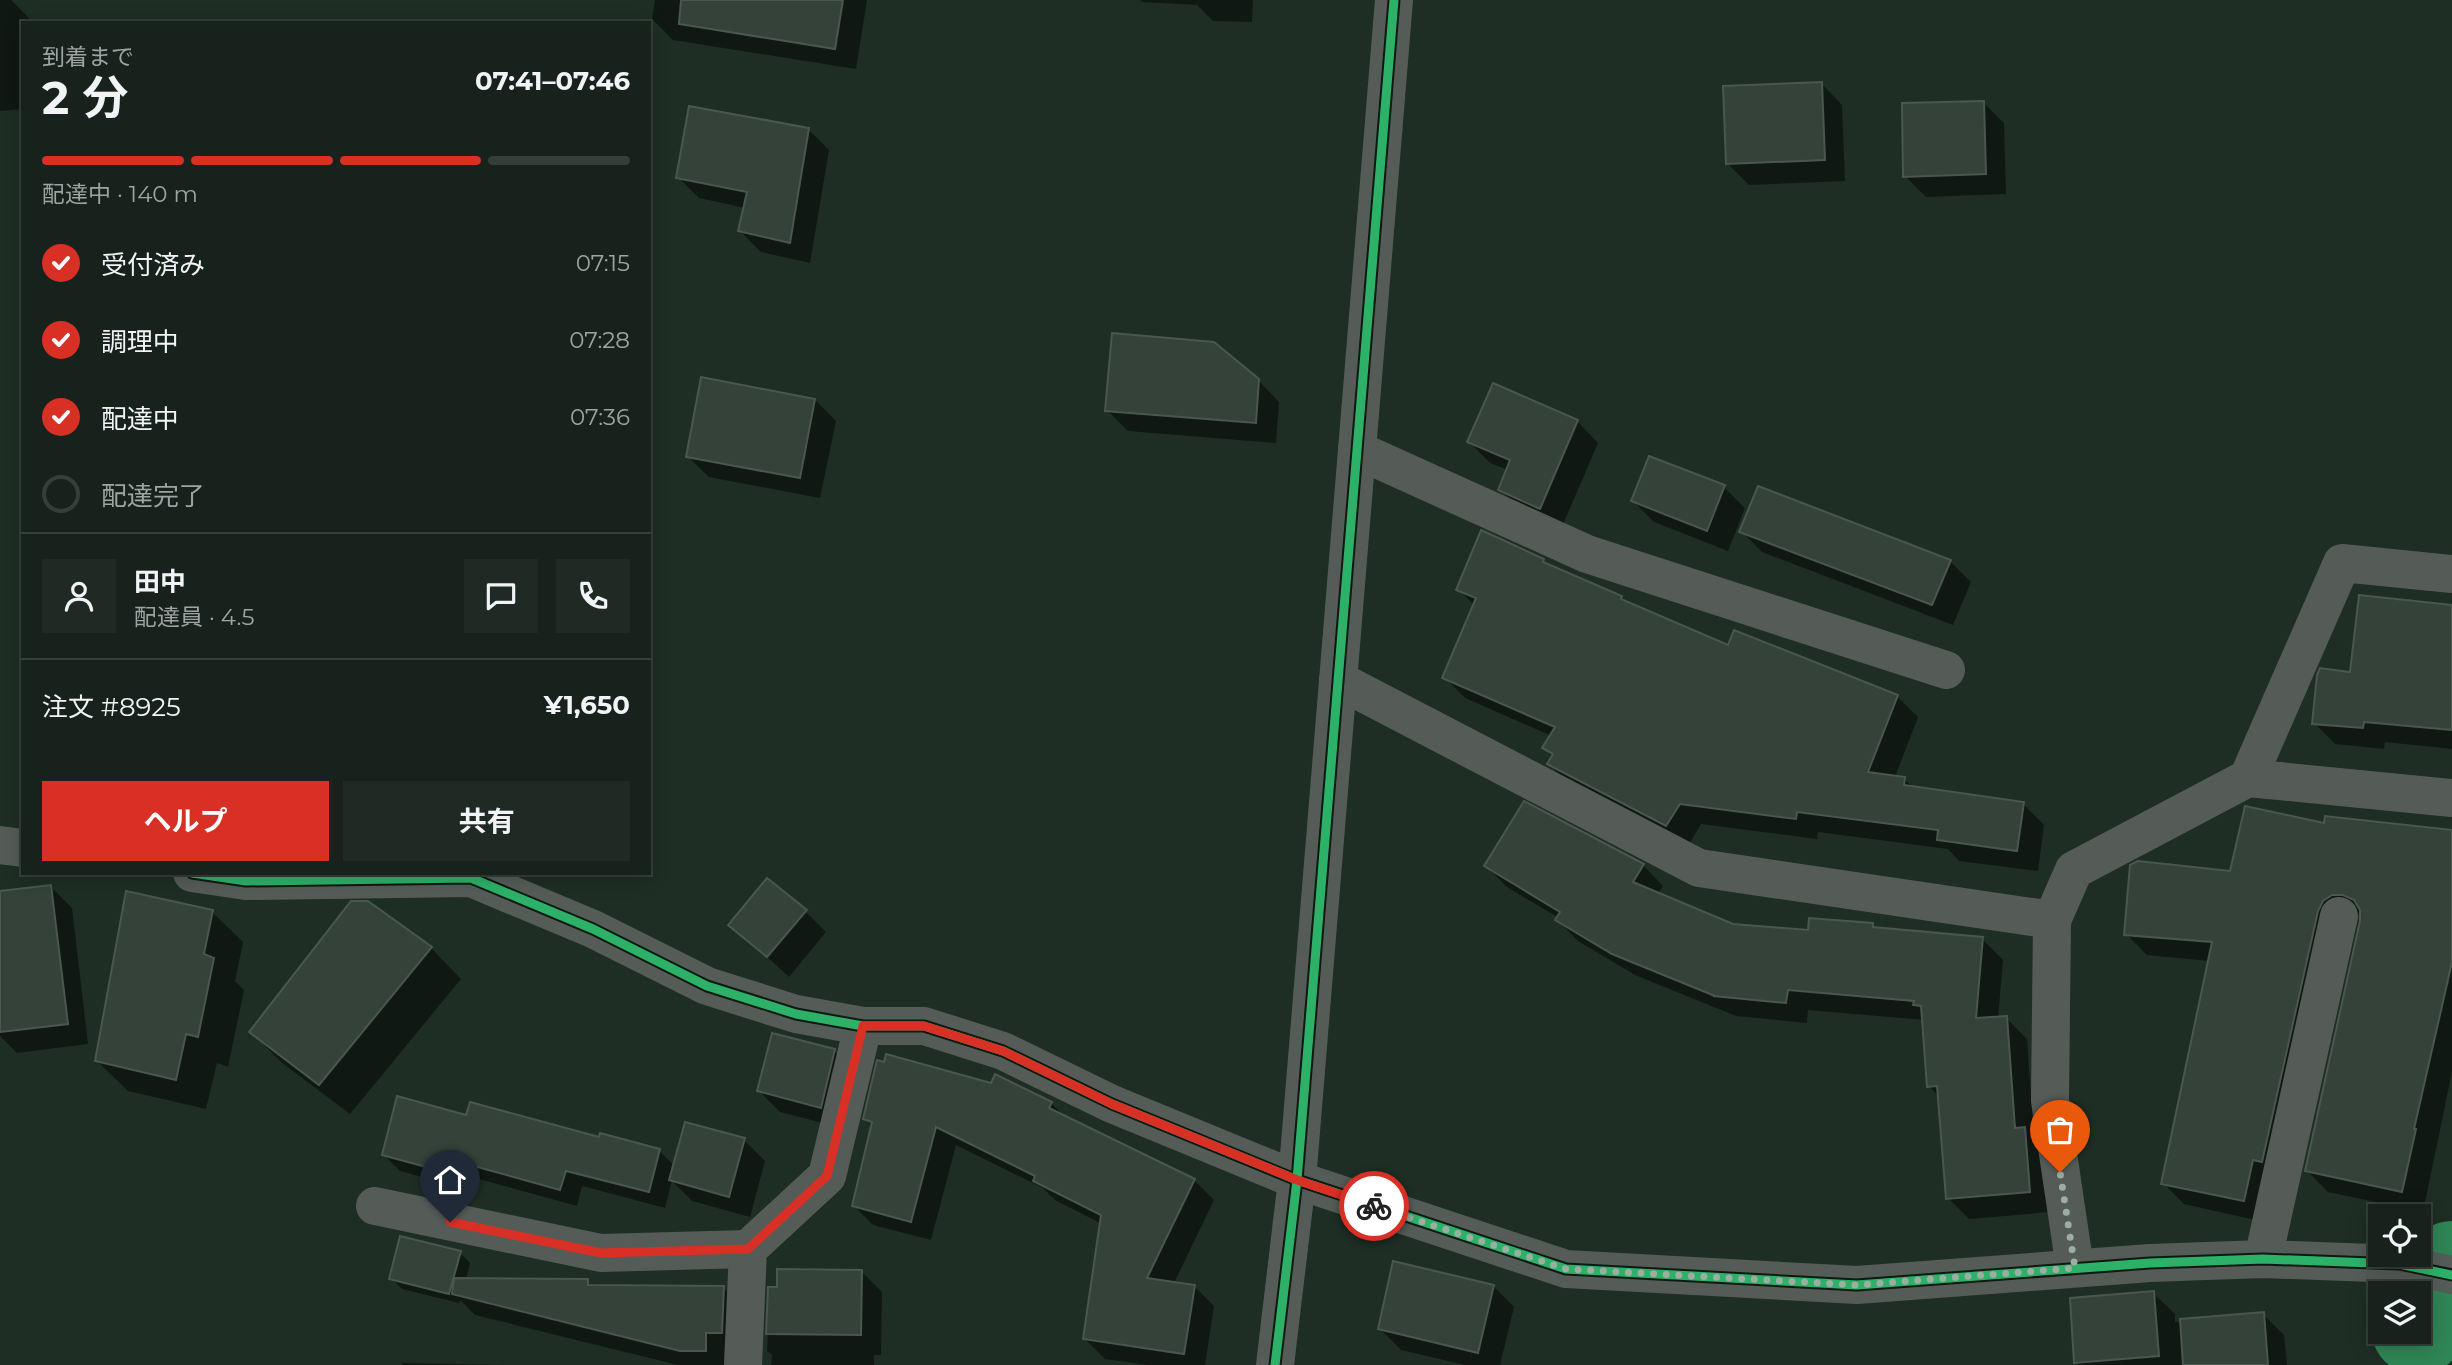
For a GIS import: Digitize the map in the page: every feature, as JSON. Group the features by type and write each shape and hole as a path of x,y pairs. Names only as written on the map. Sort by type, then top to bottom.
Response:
{"street":[{"path":"1275,1365 1297,1180 1394,0"},
{"path":"1357,450 1587,554 1945,670"},
{"path":"2248,778 2342,563 2452,574"},
{"path":"1338,680 1699,868 2052,920"},
{"path":"2075,1268 2050,1100 2052,920 2074,870 2248,778 2452,797"},
{"path":"0,845 21,848"},
{"path":"206,875 246,881 471,878 593,929 707,986 796,1014 863,1026 924,1026 1003,1051 1112,1104 1297,1180 1566,1269 1857,1285 2075,1268 2263,1259 2399,1264 2452,1275"},
{"path":"2263,1259 2339,916"},
{"path":"374,1206 601,1253 748,1249 827,1176 863,1026"},
{"path":"743,1365 748,1249"}],"building":[{"path":"681,0 843,0 835,49 679,24"},
{"path":"1822,82 1825,160 1726,164 1723,86"},
{"path":"1984,101 1986,174 1903,177 1902,103"},
{"path":"689,106 809,128 790,243 738,231 747,192 676,178"},
{"path":"1112,333 1214,342 1259,379 1256,423 1105,411"},
{"path":"701,377 815,399 800,478 686,457"},
{"path":"1493,383 1578,420 1540,509 1498,490 1510,460 1467,442"},
{"path":"1649,456 1725,485 1707,531 1631,501"},
{"path":"1758,486 1951,560 1932,605 1739,532"},
{"path":"1481,530 1544,559 1543,562 1622,596 1621,599 1728,645 1734,630 1898,695 1868,772 1905,777 1904,785 2024,802 2017,851 1937,840 1938,830 1797,812 1796,819 1680,804 1666,826 1547,764 1553,754 1542,748 1555,727 1442,678 1476,598 1456,590"},
{"path":"2359,595 2452,605 2452,730 2364,722 2363,728 2312,724 2320,668 2350,672"},
{"path":"1524,801 1644,864 1633,882 1733,924 1808,930 1809,918 1983,937 1976,1018 2007,1016 2015,1128 2025,1127 2030,1192 1946,1199 1937,1086 1927,1087 1921,1006 1913,1005 1914,1001 1788,990 1786,1003 1713,996 1612,954 1555,920 1560,912 1484,866"},
{"path":"2245,806 2324,823 2325,816 2452,830 2452,962 2402,1192 2305,1171 2360,921 2360,910 2354,900 2343,895 2332,895 2323,901 2318,911 2262,1162 2253,1160 2244,1201 2161,1184 2212,942 2124,935 2130,865 2138,861 2230,871"},
{"path":"767,878 807,910 767,957 728,925"},
{"path":"51,885 68,1024 0,1032 0,891"},
{"path":"126,891 213,910 204,954 214,958 198,1037 186,1034 176,1080 95,1061"},
{"path":"351,901 368,901 432,947 319,1085 249,1032"},
{"path":"772,1033 835,1049 821,1108 757,1091"},
{"path":"886,1054 991,1083 995,1074 1052,1102 1049,1108 1195,1179 1147,1278 1195,1285 1184,1354 1083,1339 1101,1215 1033,1181 1035,1176 936,1127 911,1222 852,1206 872,1122 863,1119 877,1060 884,1062"},
{"path":"397,1096 466,1115 470,1102 599,1137 600,1133 660,1149 649,1192 566,1171 560,1190 445,1158 441,1171 382,1155"},
{"path":"685,1122 745,1138 729,1197 669,1180"},
{"path":"400,1236 461,1251 449,1294 389,1279"},
{"path":"1393,1261 1494,1285 1478,1353 1378,1329"},
{"path":"777,1269 862,1270 861,1335 766,1334 768,1287 777,1287"},
{"path":"454,1278 588,1279 588,1285 724,1286 722,1333 706,1333 706,1351 680,1351 452,1294"},
{"path":"2154,1291 2159,1356 2074,1363 2070,1298"},
{"path":"2264,1312 2268,1365 2183,1365 2180,1319"}],"waterway":[{"path":"2431,1305 2452,1268"}],"cycle path":[{"path":"1275,1365 1297,1180 1394,0"},
{"path":"206,875 246,881 471,878 593,929 707,986 796,1014 863,1026 924,1026 1003,1051 1112,1104 1297,1180 1566,1269 1857,1285 2150,1263 2263,1259 2399,1264 2452,1275"}],"way so far":[{"path":"1374,1206 1566,1269 1857,1285 2075,1268 2060,1172"}],"route":[{"path":"450,1222 601,1253 748,1249 827,1176 863,1026 924,1026 1003,1051 1112,1104 1297,1180 1374,1206"}]}
